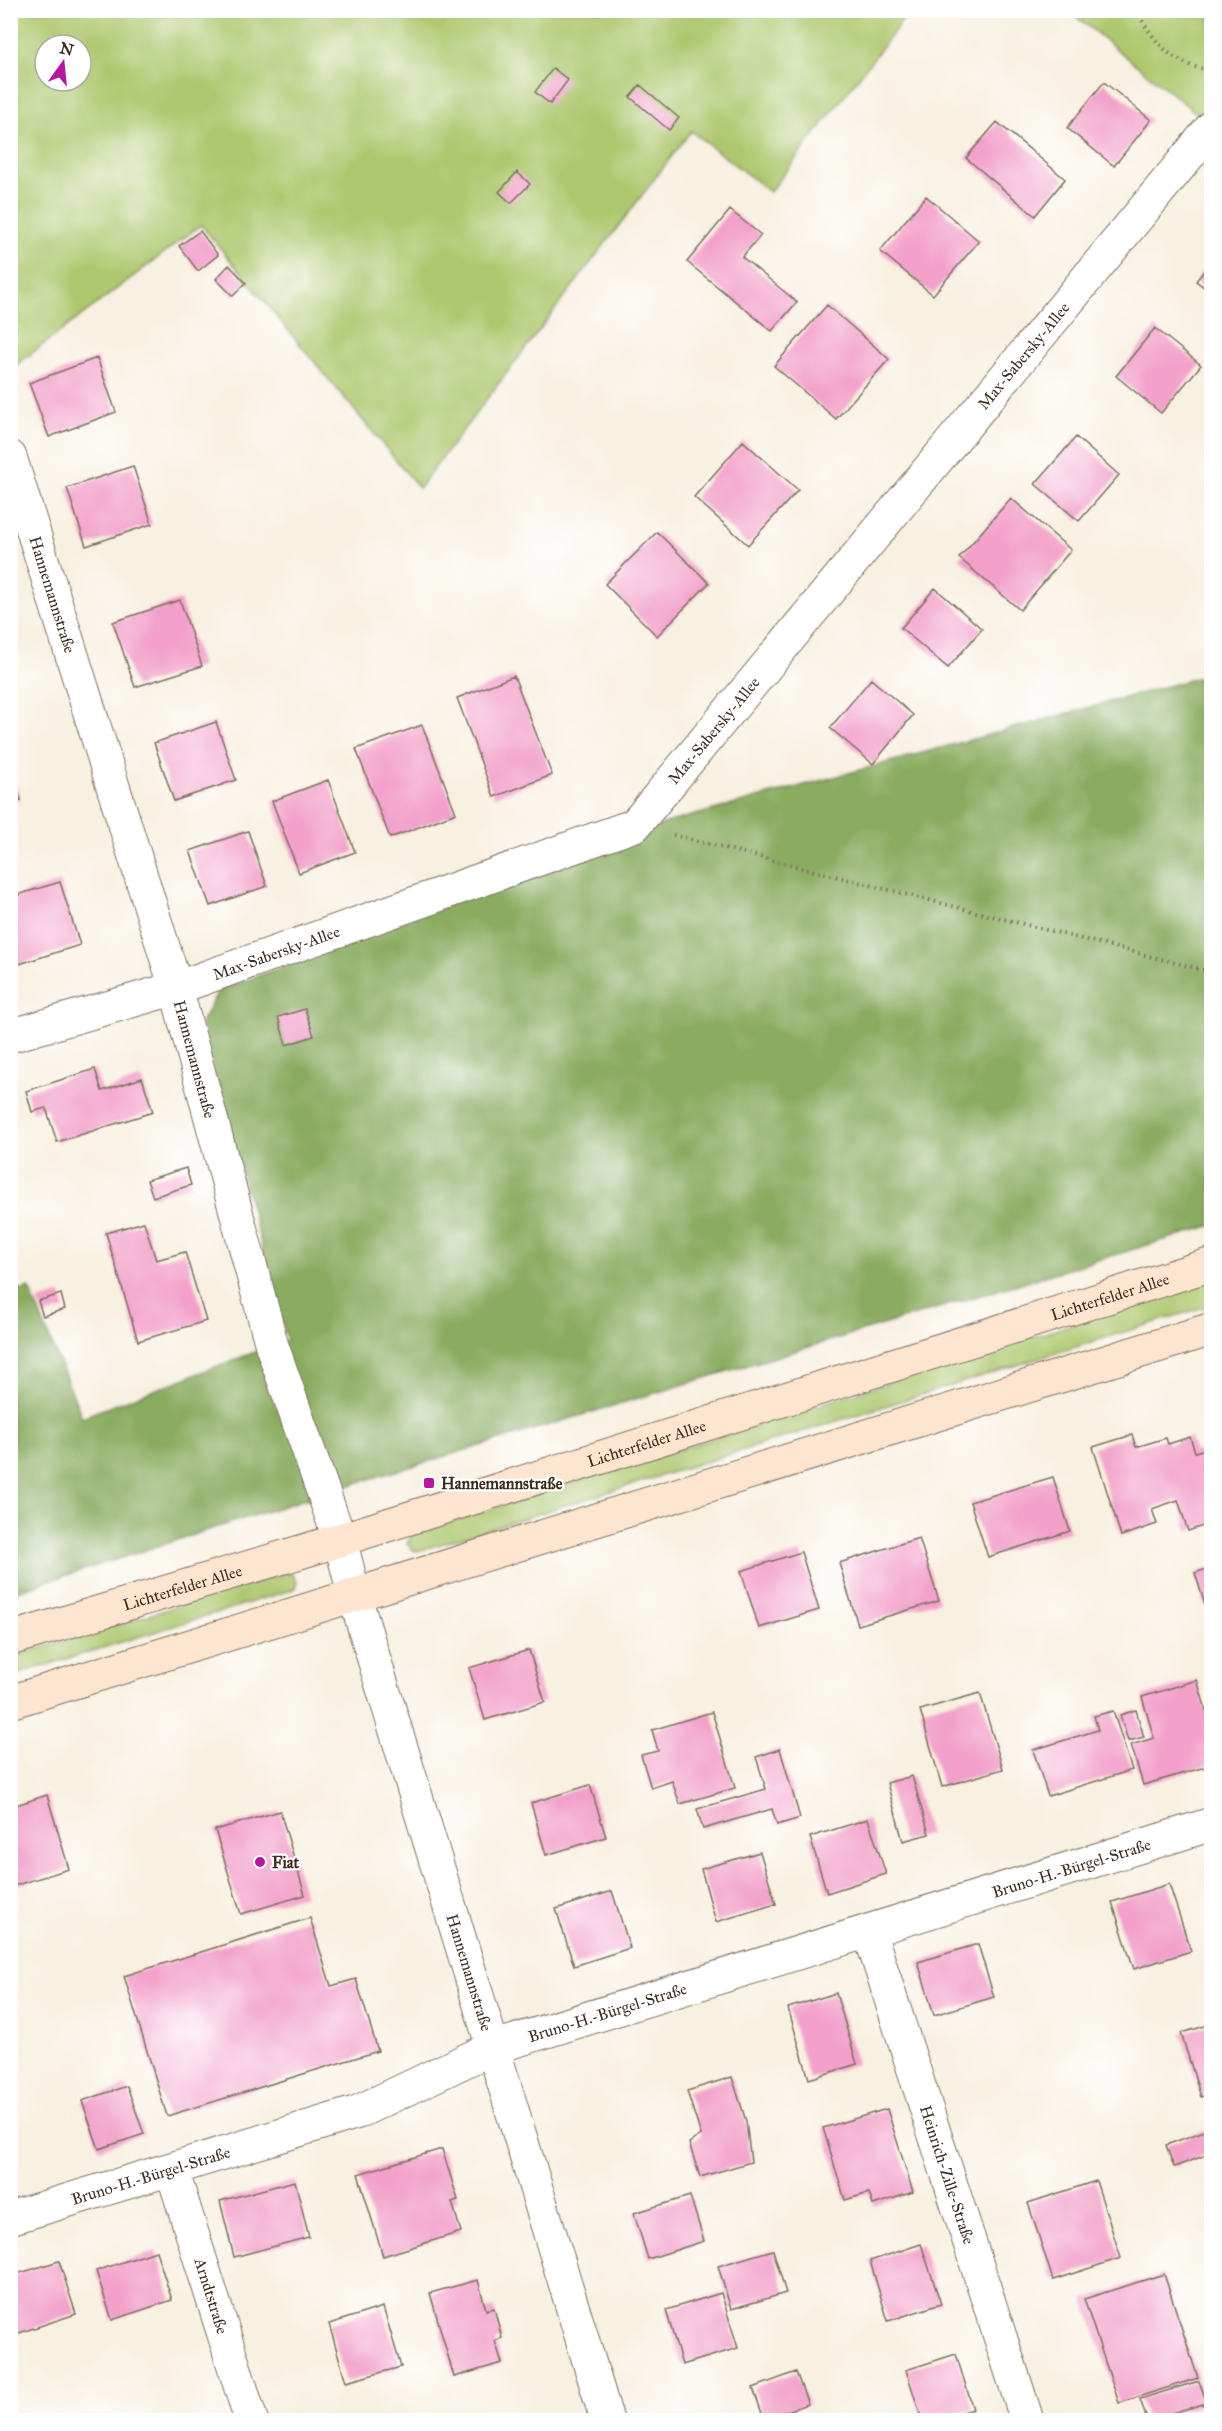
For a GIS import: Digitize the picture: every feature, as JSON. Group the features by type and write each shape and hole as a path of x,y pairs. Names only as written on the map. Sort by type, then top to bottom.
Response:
{"main road":[{"name":"Lichterfelder Allee","path":"10,1639 340,1540 1212,1264"},
{"path":"10,1702 1212,1329"}],"street":[{"name":"Max-Sabersky-Allee","path":"10,1036 176,988 635,825 1212,127"},
{"name":"Hannemannstraße","path":"10,458 176,988 272,1346 340,1540 354,1594 607,2421"},
{"name":"Bruno-H.-Bürgel-Straße","path":"10,2218 358,2112 492,2048 869,1931 1209,1832"},
{"name":"Heinrich-Zille-Straße","path":"869,1931 1027,2421"},
{"name":"Arndtstraße","path":"172,2170 251,2421"}],"path":[{"path":"1136,10 1150,35 1175,59 1196,69 1212,70"},
{"path":"635,825 1212,972"}],"green space":[{"path":"11,11 910,11 770,192 691,131 419,488 201,225 11,369"},
{"path":"1069,11 1211,11 1211,112 1205,120"},
{"path":"1211,674 1211,1226 343,1487 11,1593 10,1294 29,1288 82,1417 287,1340 201,1023 218,991 666,823"},
{"path":"1211,1280 1211,1305 418,1551 413,1550 407,1543 413,1534"},
{"path":"286,1573 292,1574 297,1581 295,1588 291,1590 11,1676 11,1657"}],"building":[{"path":"553,68 568,80 550,104 535,92"},
{"path":"1104,82 1151,120 1114,166 1067,128"},
{"path":"640,85 679,118 669,130 630,97"},
{"path":"997,122 1065,179 1035,216 966,158"},
{"path":"517,172 530,184 511,203 499,192"},
{"path":"926,196 979,241 933,295 880,251"},
{"path":"730,210 761,235 742,257 797,302 772,331 687,262"},
{"path":"200,231 218,255 198,271 179,246"},
{"path":"1212,260 1212,293 1196,281"},
{"path":"229,265 246,283 233,296 216,279"},
{"path":"827,305 889,359 836,419 774,366"},
{"path":"1155,328 1201,365 1161,413 1116,376"},
{"path":"97,358 116,412 49,437 29,383"},
{"path":"1076,437 1119,475 1079,521 1035,484"},
{"path":"743,441 798,490 748,545 694,497"},
{"path":"133,466 152,524 86,546 67,488"},
{"path":"1011,498 1071,550 1020,610 959,558"},
{"path":"657,532 709,583 657,636 605,584"},
{"path":"935,588 982,629 948,668 901,628"},
{"path":"180,600 202,666 135,687 113,622"},
{"path":"514,676 552,775 494,797 457,698"},
{"path":"871,679 913,715 873,764 830,728"},
{"path":"216,722 236,780 174,801 154,743"},
{"path":"422,725 456,813 390,838 356,749"},
{"path":"10,768 21,800 10,803"},
{"path":"328,780 355,852 299,873 272,801"},
{"path":"248,831 267,886 210,906 190,851"},
{"path":"60,882 80,945 16,965 10,950 10,897"},
{"path":"305,1009 314,1036 286,1045 278,1017"},
{"path":"95,1069 102,1091 142,1078 153,1112 57,1142 46,1108 32,1112 26,1091"},
{"path":"186,1168 191,1185 153,1197 147,1180"},
{"path":"144,1222 156,1260 185,1252 206,1321 138,1341 106,1233"},
{"path":"61,1294 65,1309 43,1316 38,1301"},
{"path":"1132,1435 1136,1447 1166,1438 1168,1444 1190,1437 1195,1452 1212,1447 1212,1523 1188,1531 1178,1500 1152,1509 1157,1524 1121,1536 1093,1447"},
{"path":"1053,1477 1070,1531 988,1557 970,1502"},
{"path":"919,1538 939,1601 858,1625 839,1563"},
{"path":"801,1552 819,1610 759,1628 741,1571"},
{"path":"1212,1567 1212,1603 1205,1605 1195,1573"},
{"path":"529,1650 545,1702 485,1720 469,1668"},
{"path":"1197,1680 1212,1730 1212,1765 1143,1785 1131,1745 1154,1738 1142,1697"},
{"path":"980,1693 1003,1769 942,1787 920,1710"},
{"path":"1136,1710 1144,1737 1128,1741 1120,1715"},
{"path":"1113,1711 1132,1770 1048,1796 1033,1750 1098,1730 1094,1716"},
{"path":"712,1712 735,1788 680,1804 672,1781 651,1788 641,1755 658,1751 652,1730"},
{"path":"780,1749 800,1818 777,1825 772,1809 703,1829 697,1809 766,1789 756,1757"},
{"path":"912,1776 929,1834 903,1841 887,1783"},
{"path":"590,1785 606,1837 546,1855 531,1803"},
{"path":"47,1795 69,1869 10,1887 10,1807"},
{"name":"Fiat","path":"280,1811 305,1895 241,1914 215,1830"},
{"path":"868,1819 886,1874 827,1893 810,1837"},
{"path":"760,1852 776,1904 716,1922 701,1869"},
{"path":"1169,1884 1191,1951 1134,1969 1112,1902"},
{"path":"612,1891 630,1948 574,1966 556,1909"},
{"path":"310,1918 331,1986 356,1979 378,2051 167,2116 124,1976"},
{"path":"978,1944 994,1997 934,2015 918,1962"},
{"path":"836,1993 857,2064 809,2079 788,2008"},
{"path":"1212,2024 1212,2093 1201,2097 1181,2033"},
{"path":"732,2077 746,2121 751,2162 700,2177 689,2143 701,2135 687,2091"},
{"path":"127,2086 144,2134 99,2149 82,2101"},
{"path":"887,2109 913,2192 873,2205 869,2193 845,2200 823,2128"},
{"path":"1212,2128 1212,2153 1174,2167 1166,2145"},
{"path":"442,2149 458,2200 452,2202 461,2232 383,2256 358,2174"},
{"path":"295,2181 309,2237 234,2257 220,2201"},
{"path":"1096,2181 1121,2258 1053,2280 1028,2203"},
{"path":"690,2196 704,2241 648,2259 634,2213"},
{"path":"921,2244 941,2304 888,2321 870,2261"},
{"path":"773,2250 786,2293 731,2309 718,2266"},
{"path":"156,2251 172,2300 112,2320 96,2271"},
{"path":"59,2261 76,2314 10,2336 10,2276"},
{"path":"1164,2274 1198,2378 1119,2403 1084,2299"},
{"path":"478,2280 486,2310 494,2308 502,2338 495,2341 502,2363 454,2377 430,2293"},
{"path":"721,2293 738,2348 682,2365 666,2310"},
{"path":"383,2307 401,2367 346,2382 329,2324"},
{"path":"956,2354 973,2409 935,2420 922,2420 906,2370"},
{"path":"796,2372 808,2404 764,2419 753,2388"},
{"path":"1199,2381 1207,2403 1147,2420 1140,2399"}],"place":[{"name":"Hannemannstraße","path":"429,1483"},
{"name":"Fiat","path":"260,1862"}]}
